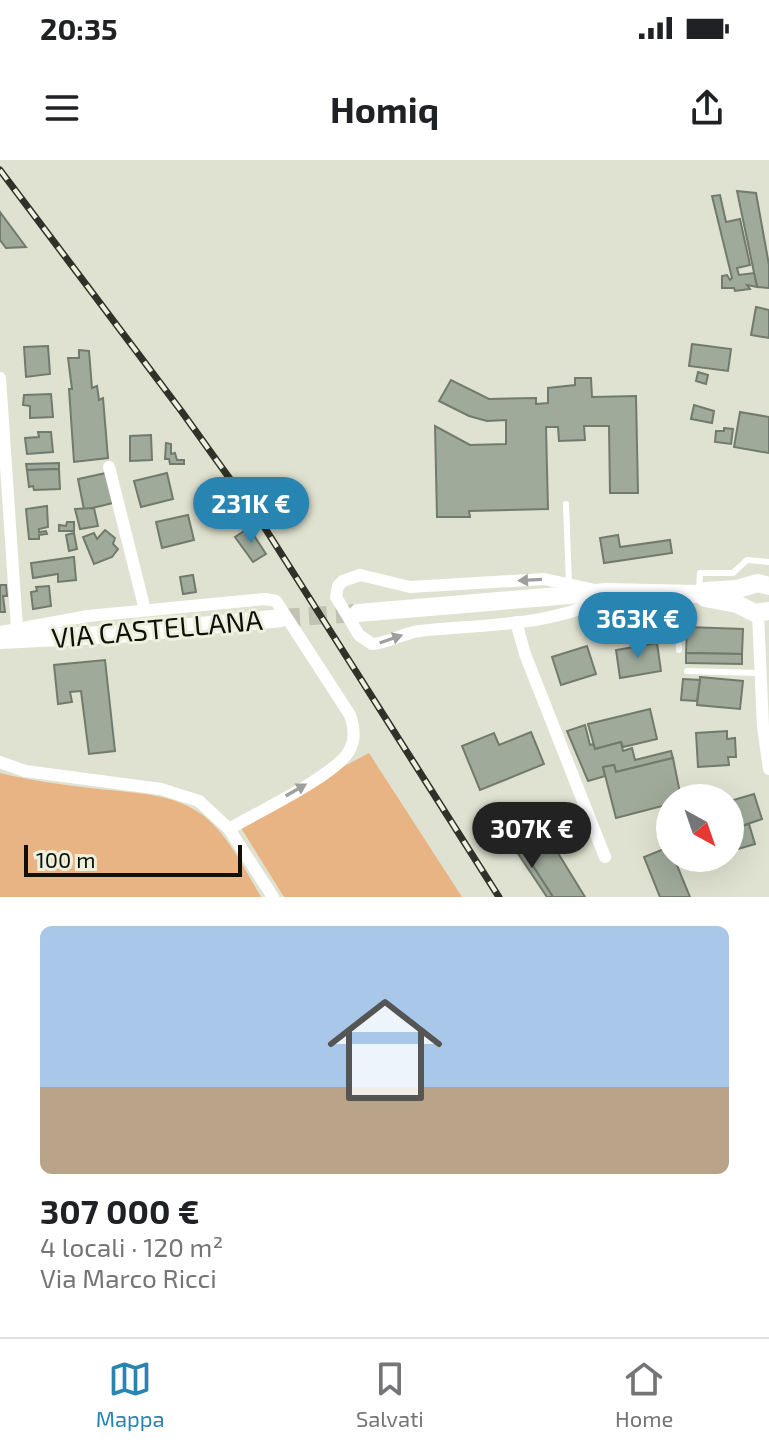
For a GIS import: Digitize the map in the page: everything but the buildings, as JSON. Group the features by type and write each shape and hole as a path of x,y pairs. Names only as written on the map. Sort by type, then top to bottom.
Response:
{"street":[{"path":"0,378 17,628"},
{"name":"VIA CASTELLANA","path":"109,467 145,610"},
{"path":"360,575 419,587 544,579 611,592 583,608 546,618 419,631 372,644 355,629 337,601 336,592 343,581 360,575"},
{"path":"358,613 611,592 699,594 760,586"},
{"path":"760,586 744,597 758,611 769,769"},
{"path":"699,594 758,611"},
{"path":"0,632 145,610 265,599 276,601 352,721 352,745 341,762 229,829"},
{"name":"VIA CASTELLANA","path":"0,640 119,634 282,618"},
{"path":"516,622 525,654 605,857"},
{"name":"VIA CASTELLANA","path":"0,655 32,640"},
{"path":"0,762 25,771 115,781 176,793 199,801 229,829 273,897"}],"lane":[{"path":"566,504 569,584"},
{"path":"699,594 700,573 733,573 747,560 769,562"},
{"path":"675,593 679,650"},
{"path":"687,671 760,673"}],"shaded area":[{"path":"369,753 462,897 284,897 238,823"},
{"path":"0,773 154,795 192,808 221,833 261,897 0,897"}],"tunnel":[{"path":"282,618 358,613"}],"railway":[{"path":"0,170 263,525 499,897"}]}
